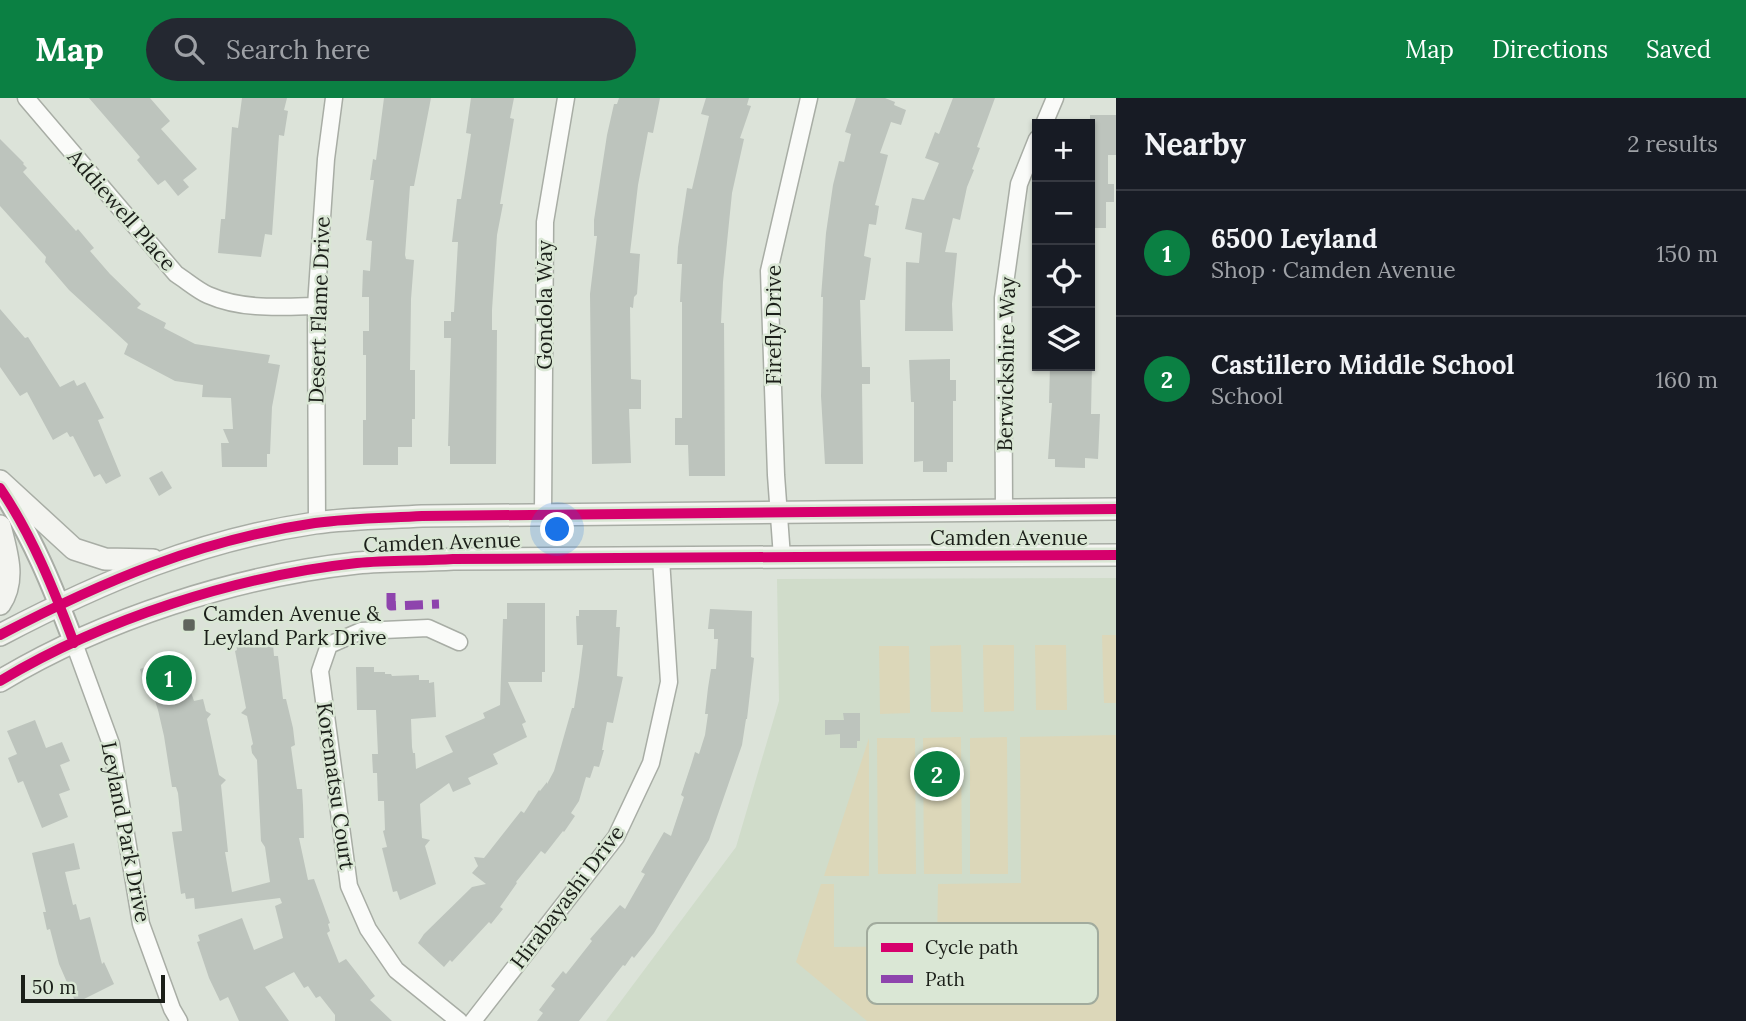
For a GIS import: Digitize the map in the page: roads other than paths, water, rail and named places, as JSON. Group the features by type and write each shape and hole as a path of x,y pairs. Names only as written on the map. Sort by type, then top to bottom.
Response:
{"main road":[{"path":"0,481 74,549 105,559 162,560"},
{"name":"Camden Avenue","path":"0,635 60,604 162,560 239,538 317,523 422,516 1116,509"},
{"path":"0,526 10,571 6,594 0,604"},
{"name":"Camden Avenue","path":"0,681 74,643 188,598 271,576 345,565 453,559 1116,555"}],"street":[{"name":"Addiewell Place","path":"26,98 177,274 208,295 241,305 316,306"},
{"name":"Desert Flame Drive","path":"317,523 316,306 326,159 334,98"},
{"name":"Gondola Way","path":"543,514 545,222 566,98"},
{"name":"Firefly Drive","path":"782,557 769,271 809,98"},
{"path":"1046,119 1055,98"},
{"name":"Berwickshire Way","path":"1004,510 1003,298 1019,184 1032,152"},
{"path":"0,488 13,507 60,604 74,643"},
{"name":"Hirabayashi Drive","path":"473,1021 616,837 651,763 669,682 661,559"},
{"name":"Korematsu Court","path":"459,642 428,628 361,631 329,645 320,671 349,886 368,929 396,970 459,1021"},
{"name":"Leyland Park Drive","path":"74,643 111,744 141,924 172,1009 179,1021"}],"place":[{"name":"Camden Avenue & Leyland Park Drive","path":"189,625"},
{"name":"6500 Leyland","path":"169,678"},
{"name":"Castillero Middle School","path":"937,774"}]}
